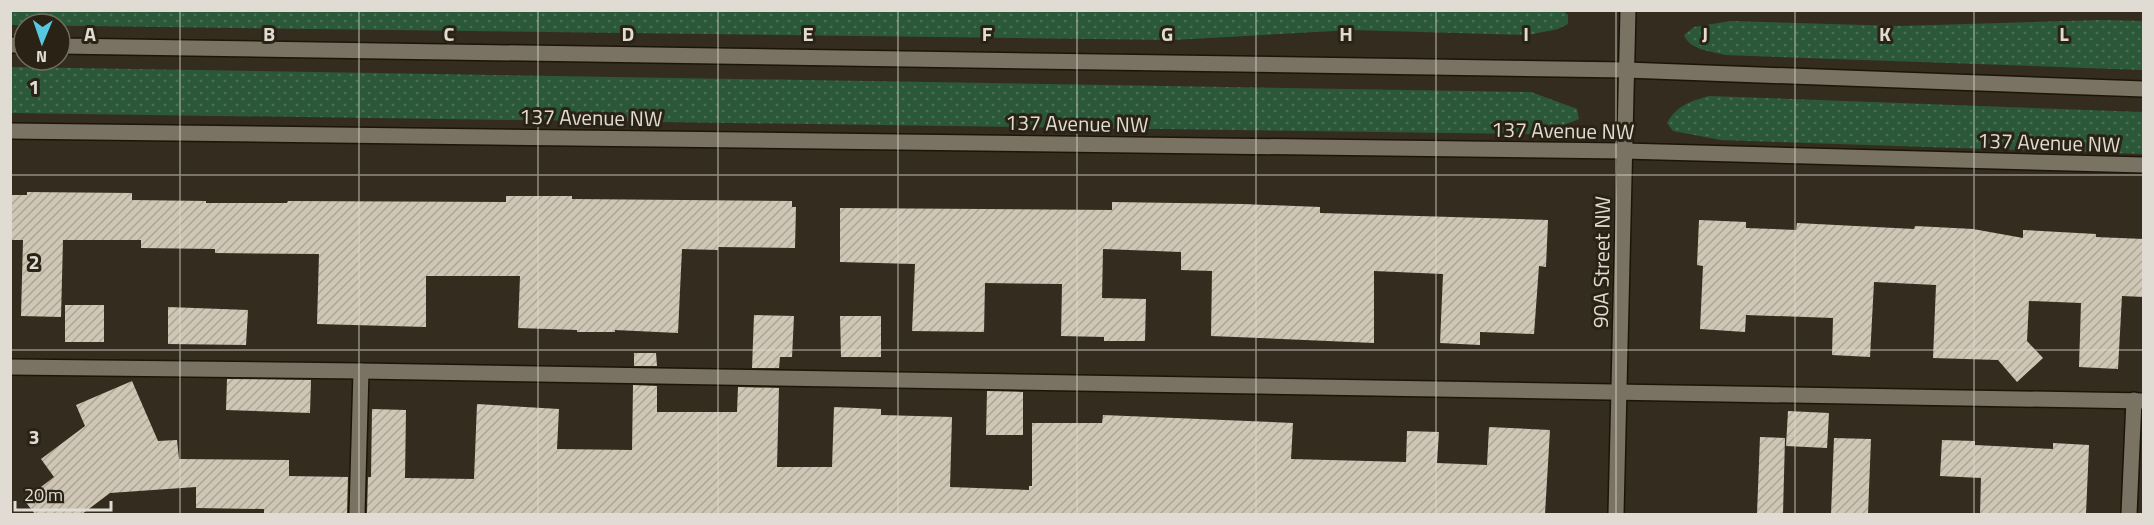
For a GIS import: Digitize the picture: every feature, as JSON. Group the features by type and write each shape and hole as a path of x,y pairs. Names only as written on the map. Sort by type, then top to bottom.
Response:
{"street":[{"name":"90A Street NW","path":"1616,514 1628,10"},
{"path":"72,46 1626,70 2144,89"},
{"name":"137 Avenue NW","path":"10,131 1624,151 2144,165"},
{"path":"10,367 361,370 2139,401 2129,514"},
{"path":"357,514 361,370"}],"green space":[{"path":"11,10 1563,10 1568,15 1568,24 1558,29 1528,35 1352,30 1173,40 72,26 72,12 12,12 11,25"},
{"path":"2101,20 2143,21 2143,70 1725,55 1696,47 1684,35 1694,27 1731,21 1900,26"},
{"path":"11,67 12,72 72,72 72,68 1531,92 1577,109 1579,119 1548,131 1532,134 11,113"},
{"path":"1709,96 2143,112 2143,154 1721,140 1673,131 1667,123 1679,108"}],"building":[{"path":"27,192 132,193 132,200 206,201 206,203 506,202 506,196 572,196 572,199 792,201 792,207 796,207 795,248 682,249 678,333 615,330 615,332 577,332 577,330 518,328 520,276 426,276 426,327 317,324 319,254 215,253 215,249 141,248 141,240 63,240 61,317 21,316 23,240 10,240 10,195 27,195"},
{"path":"1112,202 1320,207 1320,213 1548,220 1546,267 1539,266 1534,334 1480,332 1480,345 1440,343 1443,274 1374,271 1374,343 1211,336 1212,271 1181,270 1181,252 1103,249 1102,298 1146,299 1145,341 1104,341 1104,337 1061,336 1062,284 985,283 984,332 912,331 915,264 840,262 840,208 1112,210"},
{"path":"1699,220 1746,222 1746,228 1796,230 1797,223 1914,229 1915,226 1973,229 2023,238 2023,230 2144,239 2144,297 2122,296 2118,369 2079,367 2081,303 2029,301 2027,341 2043,358 2017,382 1998,360 1933,358 1936,285 1874,282 1870,357 1832,355 1833,318 1746,315 1745,332 1700,329 1703,266 1697,265"},
{"path":"65,305 104,305 104,342 65,342"},
{"path":"168,307 248,310 246,345 168,344"},
{"path":"754,315 794,316 792,357 780,357 779,368 752,368"},
{"path":"840,316 881,316 881,357 841,357"},
{"path":"634,353 656,353 657,366 634,366"},
{"path":"227,379 311,380 310,413 226,410"},
{"path":"132,381 158,441 177,440 179,459 289,460 289,476 348,477 347,514 264,514 264,509 196,508 196,487 110,493 82,514 35,514 24,500 54,477 41,459 85,426 76,405"},
{"path":"633,385 657,386 657,412 737,412 738,387 779,388 777,467 832,467 834,407 881,409 881,415 952,417 950,487 1029,490 1029,486 1032,486 1032,423 1102,423 1103,415 1293,423 1291,459 1406,462 1407,431 1439,432 1437,463 1487,465 1489,427 1550,430 1545,514 367,514 368,477 371,477 372,409 406,410 405,478 474,479 477,404 559,409 557,449 632,450"},
{"path":"987,391 1023,392 1023,435 986,435"},
{"path":"1788,411 1829,413 1827,448 1786,446"},
{"path":"1760,437 1785,438 1783,514 1757,514"},
{"path":"1834,438 1871,439 1868,514 1831,514"},
{"path":"1942,440 1975,441 1975,445 2053,449 2053,443 2089,445 2086,514 1980,514 1981,478 1940,476"}]}
